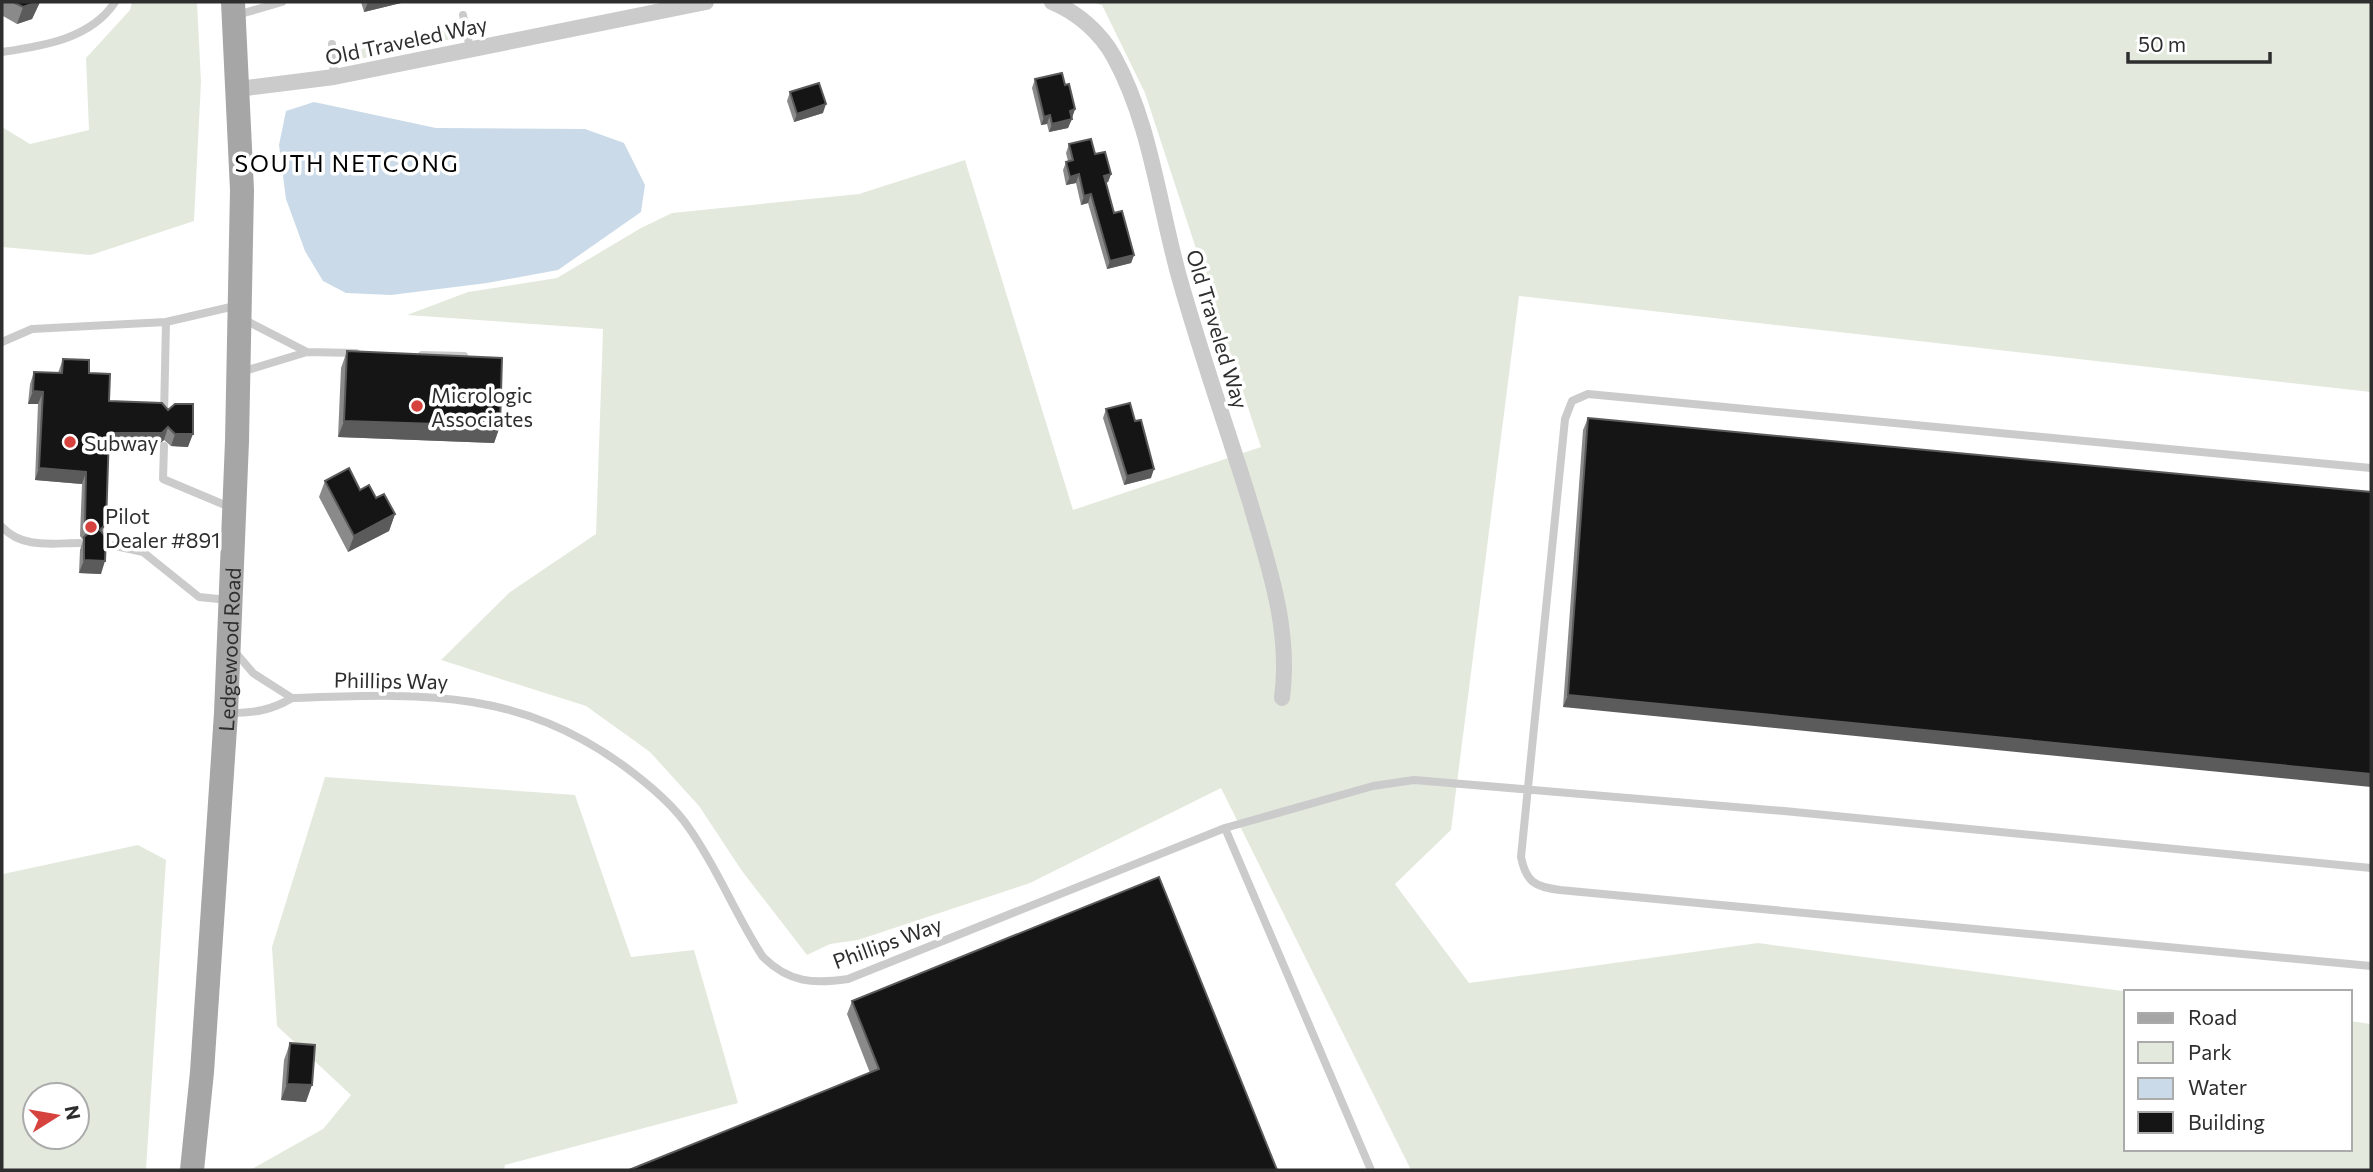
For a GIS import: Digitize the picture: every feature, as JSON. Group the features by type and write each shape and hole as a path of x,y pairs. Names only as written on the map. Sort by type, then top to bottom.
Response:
{"main road":[{"name":"Ledgewood Road","path":"192,1170 202,1072 231,600 241,312 242,190 234,9"}],"street":[{"name":"Old Traveled Way","path":"238,89 334,77 706,2"},
{"name":"Old Traveled Way","path":"1052,2 1083,20 1100,37 1114,57 1130,95 1180,280 1236,456 1281,614 1287,665 1282,698"}],"lane":[{"path":"2,52 72,36 93,26 115,2"},
{"path":"234,9 282,2"},
{"path":"463,15 470,48"},
{"path":"332,44 334,77"},
{"path":"2,342 32,329 166,322 241,312 307,352"},
{"path":"164,416 166,322"},
{"path":"239,373 307,352 372,353"},
{"path":"411,354 464,356"},
{"path":"2371,468 1588,394 1572,401 1565,419 1521,857 1525,876 1538,887 2371,966"},
{"path":"164,446 163,479 234,509"},
{"path":"2,527 16,538 31,543 80,542"},
{"path":"102,542 143,552 199,597 231,600"},
{"path":"229,646 253,673 292,698"},
{"name":"Phillips Way","path":"226,713 260,712 276,708 292,698 420,694 464,700 531,716 590,743 659,795 688,826 763,957 778,971 807,982 848,979 1225,828 1373,786 1414,780 2371,868"},
{"path":"1225,828 1371,1170"}],"green space":[{"path":"132,2 197,2 201,82 194,221 91,255 2,247 2,127 30,144 89,130 86,58 130,10"},
{"path":"1089,2 2371,2 2371,392 1519,296 1451,830 1395,884 1469,983 1758,943 2124,991 2124,1151 2352,1151 2352,1021 2371,1024 2371,1170 1411,1170 1221,788 1030,883 858,940 830,944 807,955 742,871 699,806 650,752 586,706 441,660 510,592 596,534 603,329 407,315 468,292 557,278 641,228 672,213 859,194 965,160 1073,510 1261,447 1145,93 1102,5"},
{"path":"433,30 454,34 456,38 346,62 341,60 343,54"},
{"path":"325,777 575,795 631,957 694,950 738,1103 505,1165 504,1170 250,1170 323,1129 351,1095 277,1026 272,947"},
{"path":"138,845 166,860 146,1170 2,1170 2,868 3,874"}],"water":[{"path":"314,102 436,128 585,129 624,143 645,185 641,212 558,270 487,283 391,295 346,293 323,281 305,251 286,199 279,145 286,111"}],"building":[{"path":"13,2 38,2 23,7"},
{"path":"1062,73 1065,85 1069,84 1075,109 1070,111 1072,119 1052,124 1050,115 1044,117 1035,79"},
{"path":"819,83 826,104 797,114 790,92"},
{"path":"1091,139 1095,154 1105,152 1111,174 1104,176 1114,213 1122,211 1134,255 1110,261 1091,194 1084,196 1079,174 1070,177 1066,162 1073,160 1069,144"},
{"name":"Micrologic Associates","path":"347,351 502,358 500,426 344,421"},
{"path":"63,359 89,360 89,373 110,374 109,401 162,403 168,410 175,404 193,404 193,434 175,434 168,427 162,433 109,433 106,524 100,530 106,537 105,561 84,560 84,537 91,531 85,524 86,472 39,468 43,392 33,391 34,372 62,373"},
{"path":"1130,403 1135,421 1141,420 1154,469 1127,476 1106,409"},
{"path":"1588,418 2371,492 2371,774 1568,695"},
{"path":"349,468 360,490 369,485 376,498 384,494 395,514 354,536 325,481"},
{"path":"1159,877 1277,1170 629,1170 879,1069 852,1001"},
{"path":"290,1043 315,1045 312,1085 287,1084"}],"place":[{"name":"Micrologic Associates","path":"417,406"},
{"name":"Subway","path":"70,442"},
{"name":"Pilot Dealer #891","path":"91,527"}],"district":[{"name":"SOUTH NETCONG","path":"347,163"}]}
